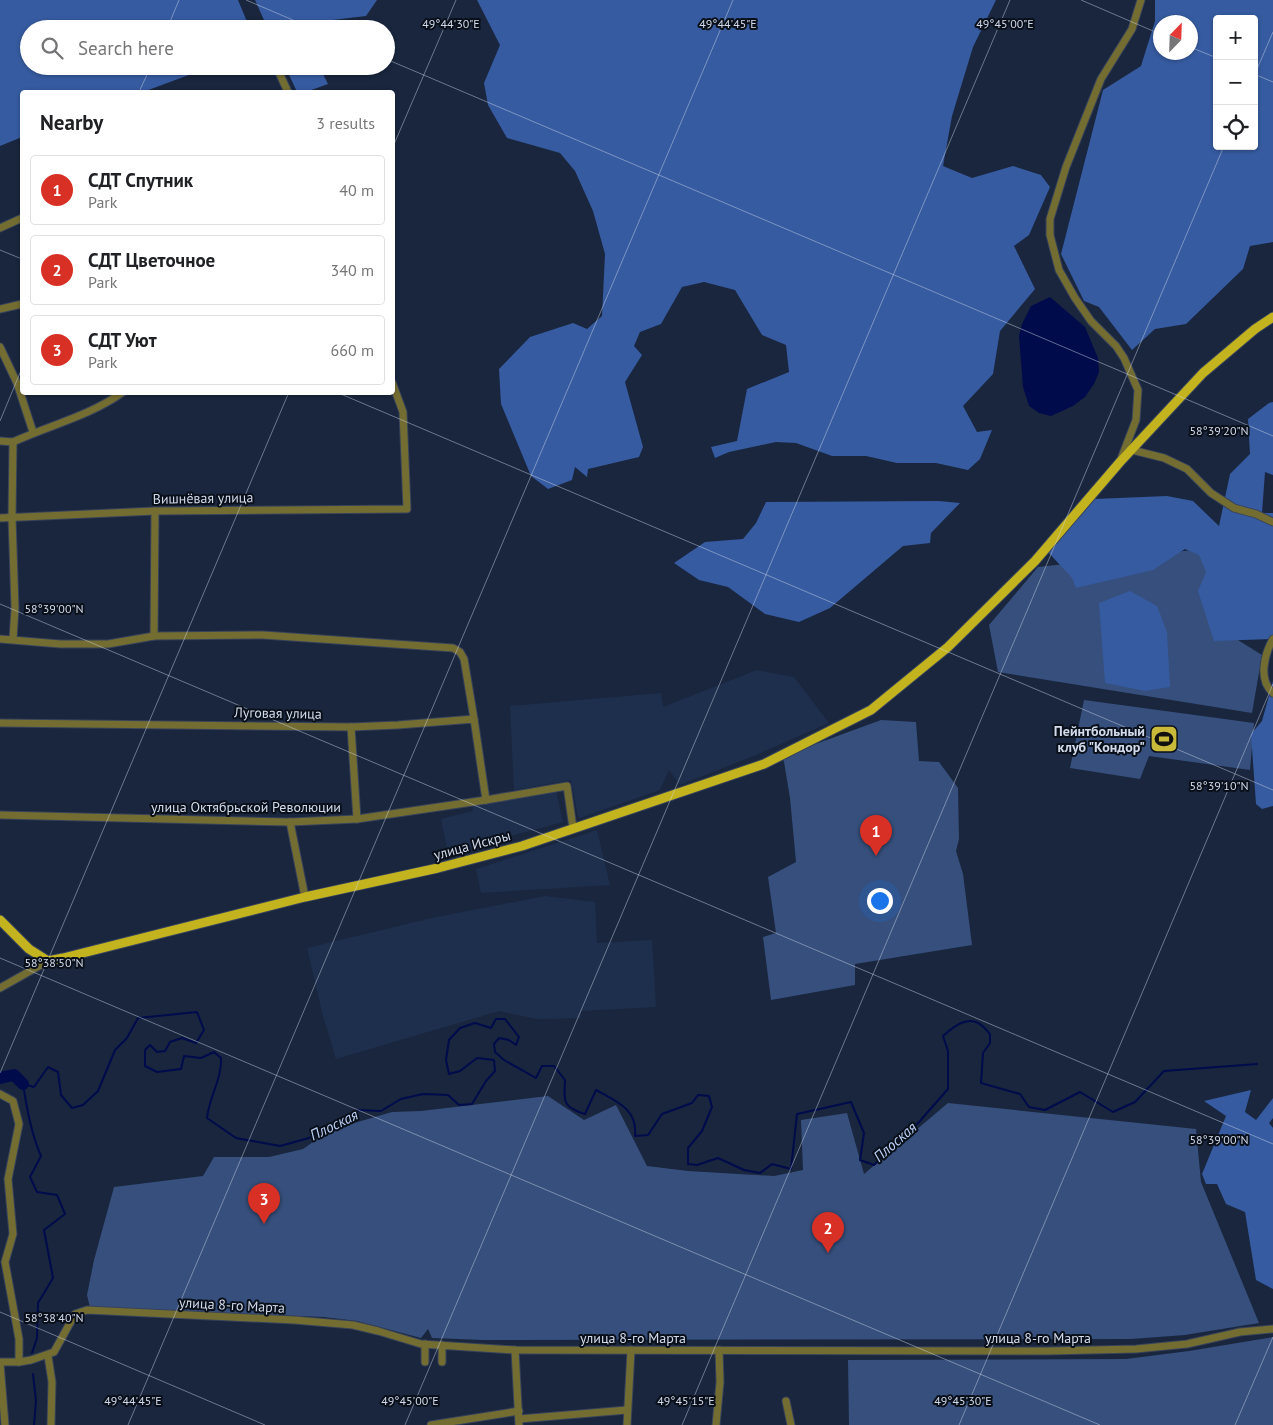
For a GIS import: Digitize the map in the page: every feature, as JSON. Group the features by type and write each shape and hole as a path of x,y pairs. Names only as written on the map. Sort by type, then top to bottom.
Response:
{"main road":[{"name":"улица Искры","path":"48,961 305,898 443,867 522,846 764,764 872,710 948,646 1035,561 1120,462 1203,373 1255,329 1273,318"},
{"path":"0,920 29,948 48,961"}],"street":[{"path":"1120,462 1136,420 1138,390 1124,358 1116,346 1091,321 1059,270 1050,234 1050,219 1066,167 1101,79 1132,29 1141,0"},
{"path":"280,75 287,90"},
{"path":"0,228 20,219"},
{"path":"0,309 20,304"},
{"path":"0,347 20,392"},
{"name":"Вишнёвая улица","path":"0,518 155,511 407,509 403,412 395,390"},
{"path":"21,395 33,432"},
{"path":"0,441 13,442 33,432 86,414 119,395"},
{"path":"13,442 12,518 15,608 13,639"},
{"path":"1132,450 1164,458 1187,469 1211,493 1234,508 1256,514 1273,522"},
{"path":"154,636 155,511"},
{"path":"0,639 60,644 108,644 154,636 263,635 453,648 460,652 464,659 486,800"},
{"path":"1273,639 1263,665 1267,687 1273,693"},
{"name":"Луговая улица","path":"0,723 350,727 474,719"},
{"path":"350,727 357,819"},
{"name":"улица Октябрьской Революции","path":"0,816 290,822 357,819 567,786 573,828"},
{"path":"290,822 305,898"},
{"path":"0,988 48,961"},
{"path":"0,1094 13,1101 19,1124 4,1179 13,1234 2,1262 19,1339 20,1362"},
{"name":"улица 8-го Марта","path":"48,1356 54,1352 75,1314 87,1310 294,1320 353,1326 425,1344 515,1350 1136,1350 1187,1344 1240,1332 1273,1329"},
{"path":"425,1344 425,1362"},
{"path":"442,1345 442,1362"},
{"path":"515,1350 519,1422 628,1410"},
{"path":"627,1425 631,1350"},
{"path":"716,1425 720,1382 719,1350"},
{"path":"5,1425 0,1362 20,1362 48,1356 52,1382 51,1425"},
{"path":"786,1401 791,1425"},
{"path":"431,1425 519,1410"}],"shaded area":[{"path":"0,0 238,0 246,20 20,20 20,75 189,75 148,90 20,90 20,138 0,146"},
{"path":"255,0 377,0 366,16 333,20 264,20"},
{"path":"477,0 996,0 973,47 952,116 943,166 972,178 1013,166 1041,175 1050,187 1029,235 1014,246 1035,289 1000,331 993,374 963,406 977,432 992,430 980,459 968,470 936,463 897,463 866,456 832,456 796,443 776,442 729,452 715,458 711,447 737,441 747,389 789,372 786,345 762,335 735,290 704,282 682,287 661,324 640,332 634,346 642,355 625,382 643,447 639,457 588,469 587,477 575,467 572,480 548,489 531,476 501,404 499,369 530,337 573,323 587,329 602,316 605,254 593,211 575,171 560,153 507,138 488,105 484,83 500,45"},
{"path":"1155,0 1273,0 1273,242 1250,246 1243,269 1186,324 1155,329 1132,350 1099,307 1084,301 1061,254 1103,90 1141,66 1153,27 1153,60 1198,60 1198,15 1155,15"},
{"path":"289,75 324,75 328,84 312,90 296,90"},
{"path":"1050,297 1085,327 1098,358 1099,372 1094,384 1085,397 1073,406 1051,416 1039,413 1029,406 1023,387 1019,336 1022,324 1031,306"},
{"path":"1273,402 1273,475 1265,472 1262,513 1273,513 1273,639 1214,641 1198,591 1206,572 1199,555 1185,549 1153,570 1076,588 1072,578 1048,552 1094,499 1167,496 1193,501 1219,526 1230,474 1250,454 1248,419"},
{"path":"939,501 960,503 931,533 930,543 903,546 830,608 799,622 765,614 728,587 699,580 674,563 705,542 743,539 756,523 766,502"},
{"path":"1211,548 1217,627 1262,655 1252,713 998,672 989,625 1038,567"},
{"path":"1130,591 1157,606 1167,632 1170,687 1145,691 1105,683 1099,603"},
{"path":"757,670 794,677 829,723 680,785 669,770 660,790 580,818 571,780 514,790 510,706 661,693 663,707"},
{"path":"1273,681 1273,806 1262,809 1256,804 1251,734 1262,721"},
{"name":"Пейнтбольный клуб \"Кондор\"","path":"1084,700 1254,723 1250,770 1149,756 1140,779 1070,768"},
{"path":"881,720 916,722 919,761 939,762 958,788 959,839 956,851 963,874 972,945 855,964 855,985 771,1000 763,937 776,933 768,877 796,862 790,798 783,756"},
{"path":"556,790 563,822 448,853 441,819 473,811 473,806"},
{"path":"597,830 610,885 481,893 476,869"},
{"path":"545,896 595,902 597,943 652,940 656,1007 581,1011 581,1018 537,1019 499,1011 336,1059 323,1016 307,948 432,918"},
{"path":"1251,1090 1245,1112 1256,1120 1273,1098 1273,1118 1269,1123 1273,1128 1273,1289 1256,1280 1245,1212 1226,1204 1217,1184 1206,1184 1202,1174 1226,1116 1204,1101"},
{"path":"548,1096 584,1120 616,1105 647,1166 688,1171 774,1176 803,1170 801,1120 847,1113 864,1174 948,1103 1196,1129 1201,1182 1259,1323 1185,1335 1131,1339 483,1340 432,1338 428,1329 421,1338 357,1321 324,1317 90,1308 87,1295 94,1260 114,1187 203,1176 214,1157 269,1157 303,1149 330,1130 392,1112 421,1111"},
{"path":"1273,1337 1273,1425 849,1425 848,1360 1126,1359"}],"waterway":[{"name":"Плоская","path":"32,1353 37,1338 38,1303 53,1278 44,1230 65,1214 57,1195 37,1192 30,1177 41,1156 32,1130 23,1084 34,1087 48,1067 58,1072 61,1095 72,1108 83,1105 98,1091 115,1050 127,1038 138,1018 197,1012 204,1030 196,1043 182,1038 170,1042 165,1051 157,1052 150,1045 145,1050 145,1066 157,1072 181,1069 184,1056 201,1058 214,1052 221,1058 221,1066 207,1118 236,1138 280,1146 309,1138 358,1110 381,1111 401,1099 423,1094 448,1095 459,1105 472,1104 486,1081 495,1071 494,1060 477,1058 460,1071 449,1074 446,1060 449,1040 460,1028 475,1023 491,1028 496,1019 505,1019 519,1037 516,1045 509,1040 499,1038 494,1044 495,1052 504,1060 536,1078 542,1066 554,1066 565,1080 565,1098 568,1106 572,1109 585,1114 596,1090 618,1102 629,1112 633,1119 635,1136 648,1135 662,1114 692,1103 698,1095 709,1096 712,1107 702,1131 688,1148 688,1164 697,1165 718,1158 744,1170 760,1173 772,1164 791,1169 797,1114 851,1102 864,1133 860,1160 874,1165 919,1122 948,1089 948,1051 943,1036 964,1022 973,1021 978,1023 990,1034 990,1043 983,1053 981,1083 1020,1094 1029,1107 1045,1110 1080,1092 1113,1112 1135,1102 1164,1071 1257,1064"},
{"name":"Плоская","path":"0,1078 14,1075 23,1084"},
{"path":"33,1374 36,1401 34,1425"}],"place":[{"name":"Пейнтбольный клуб \"Кондор\"","path":"1164,739"},
{"name":"СДТ Спутник","path":"876,856"},
{"name":"СДТ Уют","path":"264,1224"},
{"name":"СДТ Цветочное","path":"828,1253"}]}
